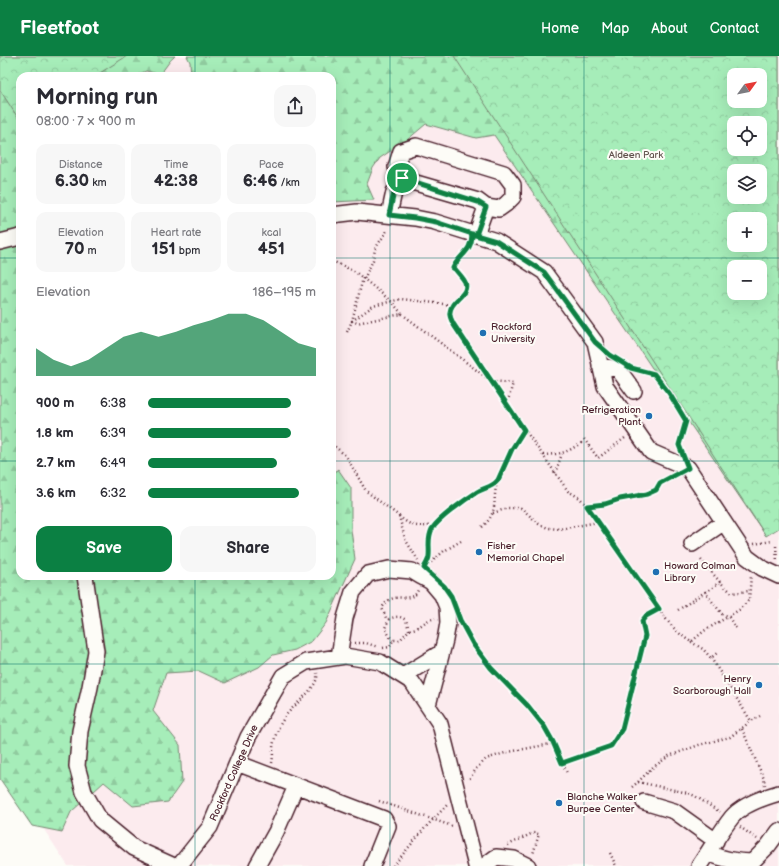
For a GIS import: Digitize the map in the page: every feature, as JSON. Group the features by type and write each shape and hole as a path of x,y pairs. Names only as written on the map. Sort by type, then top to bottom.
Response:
{"street":[{"path":"416,146 504,173 513,185 513,197 499,209 486,207 478,202 402,178 396,167 401,151 416,146"},
{"path":"389,215 394,192 402,178"},
{"path":"474,234 486,207"},
{"path":"336,215 357,212 415,218 436,222 496,241 544,272 595,342 604,386 651,452 688,468 747,557 762,568 778,569"},
{"path":"0,242 16,238"},
{"path":"600,366 618,369 634,391"},
{"path":"692,544 724,522"},
{"path":"340,649 345,618 353,592 368,574 388,569 412,571 431,582 442,596 446,607 448,622 428,705"},
{"path":"86,580 96,651 80,731 77,766 84,792 100,820 134,848 174,866"},
{"name":"Rockford College Drive","path":"178,866 188,856 210,827 248,737 283,676 306,662 312,661 340,649 345,656 380,662 412,682 440,724 476,866"},
{"path":"403,676 442,652"},
{"path":"237,764 384,819 388,826 372,866"},
{"path":"257,866 276,832 296,786"},
{"path":"699,866 733,816 754,802 779,793"},
{"path":"644,802 674,811 712,847 728,859 752,862 768,846 779,831"},
{"path":"484,866 496,857 531,859"}],"path":[{"path":"348,332 364,278 373,260 375,249 390,225 389,215"},
{"path":"474,234 470,246 453,268 467,283 466,291 454,301 452,305 450,312 454,325 524,430 568,491 580,498 587,506 667,622 679,634 703,649 711,658 751,722"},
{"path":"336,263 354,271 364,278 392,302 402,314 491,381 512,382 507,404"},
{"path":"352,321 373,306 401,299 452,305"},
{"path":"352,321 357,323 402,314"},
{"path":"587,506 605,504 620,499 647,494 656,490 660,483 688,468 679,445 686,421 669,393 654,374 631,368"},
{"path":"424,568 429,557 428,541 435,525 444,516 478,491 494,485 512,449 524,430"},
{"path":"584,439 598,458 614,446"},
{"path":"543,456 569,451 581,443 579,442"},
{"path":"336,447 346,456 366,491 406,522 418,527 435,525"},
{"path":"555,473 562,453"},
{"path":"482,527 489,521 493,513 497,481"},
{"path":"493,513 508,508 520,508 548,528 560,529 599,522"},
{"path":"399,516 405,539 424,568"},
{"path":"424,568 444,551 461,541"},
{"path":"776,546 778,569"},
{"path":"701,560 720,582 732,593 750,591"},
{"path":"691,642 704,631 739,610 749,600 750,577 758,565"},
{"path":"678,610 720,582"},
{"path":"389,620 383,612 382,608 385,604 391,598 412,597 416,594 418,588"},
{"path":"706,592 722,614 728,616 737,630"},
{"path":"562,763 611,746 622,729 645,636 642,621 646,616 659,609"},
{"path":"409,630 406,620 401,617 396,617 389,620 385,628 393,640 400,640 409,630 417,628 433,618 437,617 439,619"},
{"path":"457,627 460,620 473,644 491,668 528,706 544,726 567,773"},
{"path":"340,649 366,644 386,648 390,647 393,640"},
{"path":"711,658 717,652"},
{"path":"269,776 273,756 273,747 278,729 286,715 309,691 317,680 318,675 312,661"},
{"path":"632,787 652,768 669,756 730,737 760,716"},
{"path":"742,728 764,779"},
{"path":"393,866 458,794 486,759 508,752 551,744 553,742"},
{"path":"638,782 688,793 695,796 768,846"},
{"path":"375,800 434,819 467,832"},
{"path":"510,850 502,848 533,833 539,834 531,859"},
{"path":"610,853 616,866"}],"shaded area":[{"name":"Rockford University","path":"127,56 454,56 766,536 779,528 779,866 68,866 0,763 0,138 16,488 16,580 336,580 336,72 101,72"}],"green space":[{"path":"0,56 175,56 161,72 16,72 16,580 336,580 336,471 338,469 351,488 351,530 355,559 326,623 312,641 295,650 273,655 259,667 225,683 199,671 166,673 153,711 180,745 182,782 168,802 133,806 104,782 71,812 62,832 32,826 0,779"},
{"path":"0,56 127,56 101,72 16,72 16,115 0,90"},
{"name":"Aldeen Park","path":"187,56 779,56 779,519 772,524 766,536 494,135 476,138 426,124 407,140 380,158 373,168 367,184 374,200 336,202 336,72 191,72 190,62"},
{"name":"Aldeen Park","path":"454,56 779,56 779,528 766,536"}],"place":[{"name":"Rockford University","path":"483,333"},
{"name":"Refrigeration Plant","path":"649,416"},
{"name":"Fisher Memorial Chapel","path":"479,552"},
{"name":"Howard Colman Library","path":"656,572"},
{"name":"Henry Scarborough Hall","path":"759,685"},
{"name":"Blanche Walker Burpee Center","path":"559,803"}],"route":[{"path":"402,178 394,192 389,215 436,222 472,234 496,241 544,272 595,342 610,355 631,368 654,374 669,393 686,421 679,445 688,468 671,476 660,483 656,490 647,494 620,499 605,504 587,506 659,609 646,616 642,621 645,636 622,729 611,746 562,763 544,726 518,695 491,668 473,644 460,620 451,596 440,580 424,568 429,557 428,541 435,525 444,516 478,491 494,485 498,480 512,449 524,430 450,317 450,312 454,301 466,291 466,284 453,268 470,246 472,242 472,234 476,235 486,207 478,202 402,178"}]}
